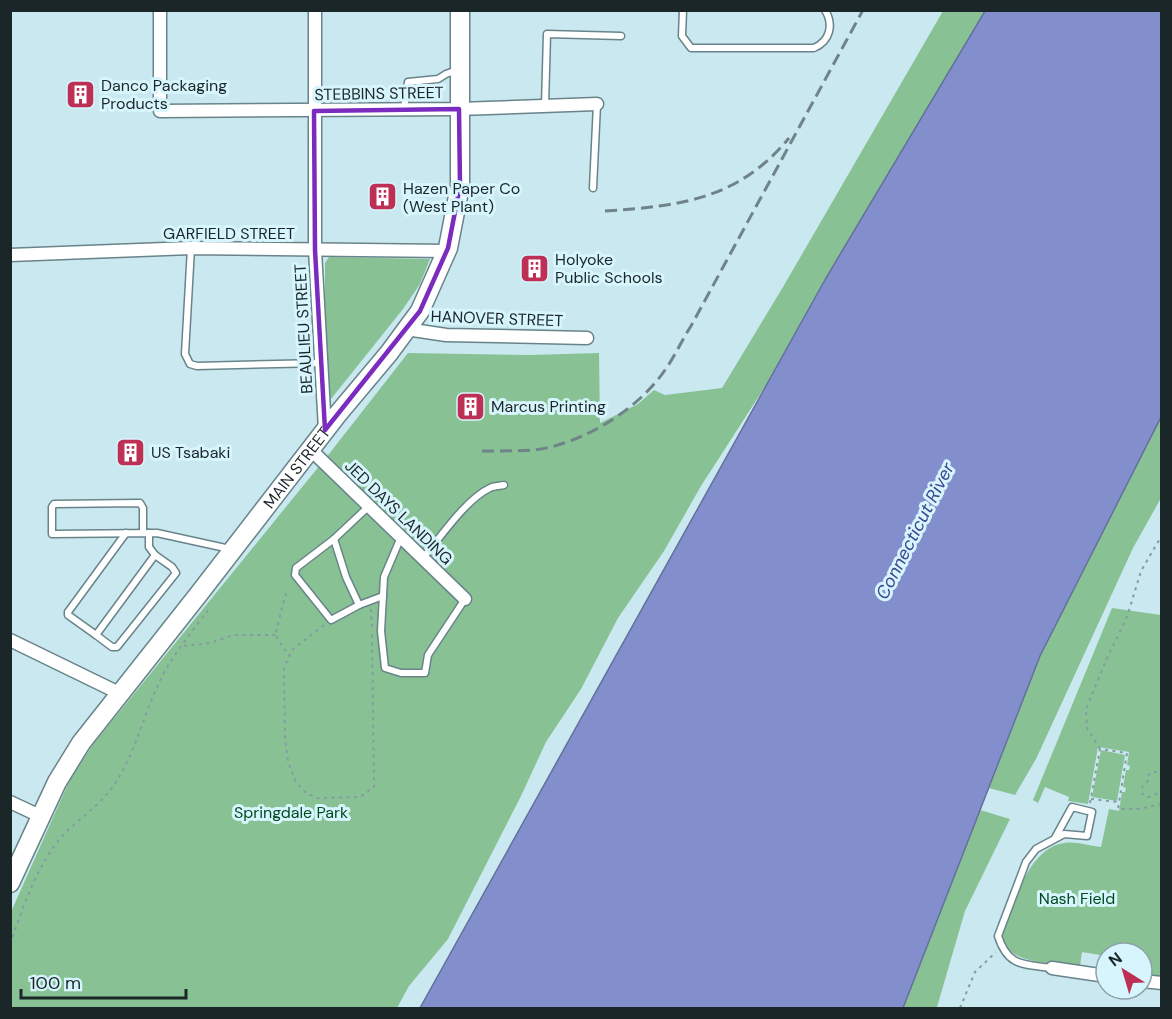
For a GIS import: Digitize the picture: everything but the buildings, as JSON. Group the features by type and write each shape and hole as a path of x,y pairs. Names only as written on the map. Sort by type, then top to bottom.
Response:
{"main road":[{"name":"MAIN STREET","path":"10,883 57,782 81,743 420,311 447,251 460,186 460,10"}],"street":[{"name":"STEBBINS STREET","path":"160,10 160,111 404,110 597,104"},
{"name":"BEAULIEU STREET","path":"315,10 315,250 325,430"},
{"name":"GARFIELD STREET","path":"10,255 190,248 447,251"},
{"name":"HANOVER STREET","path":"406,329 446,335 587,338"},
{"name":"JED DAYS LANDING","path":"310,449 465,599"},
{"path":"10,640 119,693"},
{"path":"10,802 40,816"},
{"path":"1052,968 1094,974"}],"lane":[{"path":"683,10 682,36 691,48 814,48 825,42 830,31 830,20 825,10"},
{"path":"545,106 547,34 621,36"},
{"path":"404,110 408,82 438,79 459,70"},
{"path":"593,188 597,104"},
{"path":"190,248 185,354 190,364 197,366 321,363"},
{"path":"423,558 460,513 474,500 490,488 504,485"},
{"path":"126,533 68,612 68,615 112,647 117,647 176,573 149,547 146,533 143,508 140,503 54,504 52,534 126,533 146,533 157,532 233,550"},
{"path":"368,507 334,539 300,564 296,568 295,575 331,620 359,605 383,596"},
{"path":"401,537 384,577 381,631 385,668 401,673 425,673 428,655 465,599"},
{"path":"334,539 359,605"},
{"path":"96,635 155,555"},
{"path":"1052,968 1018,963 1008,957 998,936 999,927 1026,862 1036,849 1055,838 1068,833 1087,836 1092,812 1072,807 1055,838"}],"path":[{"path":"1090,804 1100,749 1087,728 1086,709 1127,617 1141,571 1161,535"},
{"path":"286,593 275,635 289,656"},
{"path":"331,620 292,650 284,668 285,736 288,762 296,782 306,794 317,798 360,796 374,787 371,600"},
{"path":"10,944 45,860 71,826 91,812 112,789 135,746 159,682 209,609"},
{"path":"182,646 210,643 234,635 275,635"},
{"path":"1100,749 1127,753 1118,809 1138,809 1161,804"},
{"path":"1161,777 1158,772 1151,772 1141,790 1147,797 1161,791"},
{"path":"1091,799 1119,802"},
{"path":"960,1008 975,972 1002,948"}],"highlighted area":[{"path":"459,109 460,186 448,248 420,311 325,430 315,250 314,111"}],"green space":[{"name":"Springdale Park","path":"943,11 986,11 768,382 701,486 664,551 618,618 581,689 546,742 448,939 409,986 397,1008 11,1008 11,912 71,777 94,743 329,454 408,353 530,355 599,353 600,423 638,404 654,390 665,395 722,388"},
{"path":"329,257 430,259 420,284 403,309 331,399 325,396 325,263"},
{"path":"1161,417 1161,498 1133,548 1036,759 1015,795 989,788 1040,656"},
{"name":"Nash Field","path":"1112,608 1161,615 1161,978 1154,977 1154,941 1094,941 1094,954 1082,952 1080,966 1026,959 1006,947 1003,936 1005,922 1020,886 1042,854 1064,843 1101,847 1109,809 1119,811 1122,792 1125,792 1126,788 1123,787 1126,770 1129,770 1130,766 1127,765 1129,752 1098,747 1088,804 1068,801 1069,797 1045,787 1038,803 1033,800"},
{"path":"1101,750 1125,755 1117,801 1092,797"},
{"path":"980,810 1010,819 965,911 937,1007 903,1008"}],"water":[{"name":"Connecticut River","path":"985,11 1161,11 1161,417 1040,656 903,1008 420,1008 826,278"}],"railway":[{"path":"482,451 533,450 570,441 589,433 624,412 654,385 669,365 691,326 863,10"},
{"path":"605,211 658,206 706,196 749,175 769,159 789,138"}],"place":[{"name":"Danco Packaging Products","path":"80,94"},
{"name":"Hazen Paper Co (West Plant)","path":"382,197"},
{"name":"Holyoke Public Schools","path":"534,268"},
{"name":"Marcus Printing","path":"470,406"},
{"name":"US Tsabaki","path":"130,452"}]}
